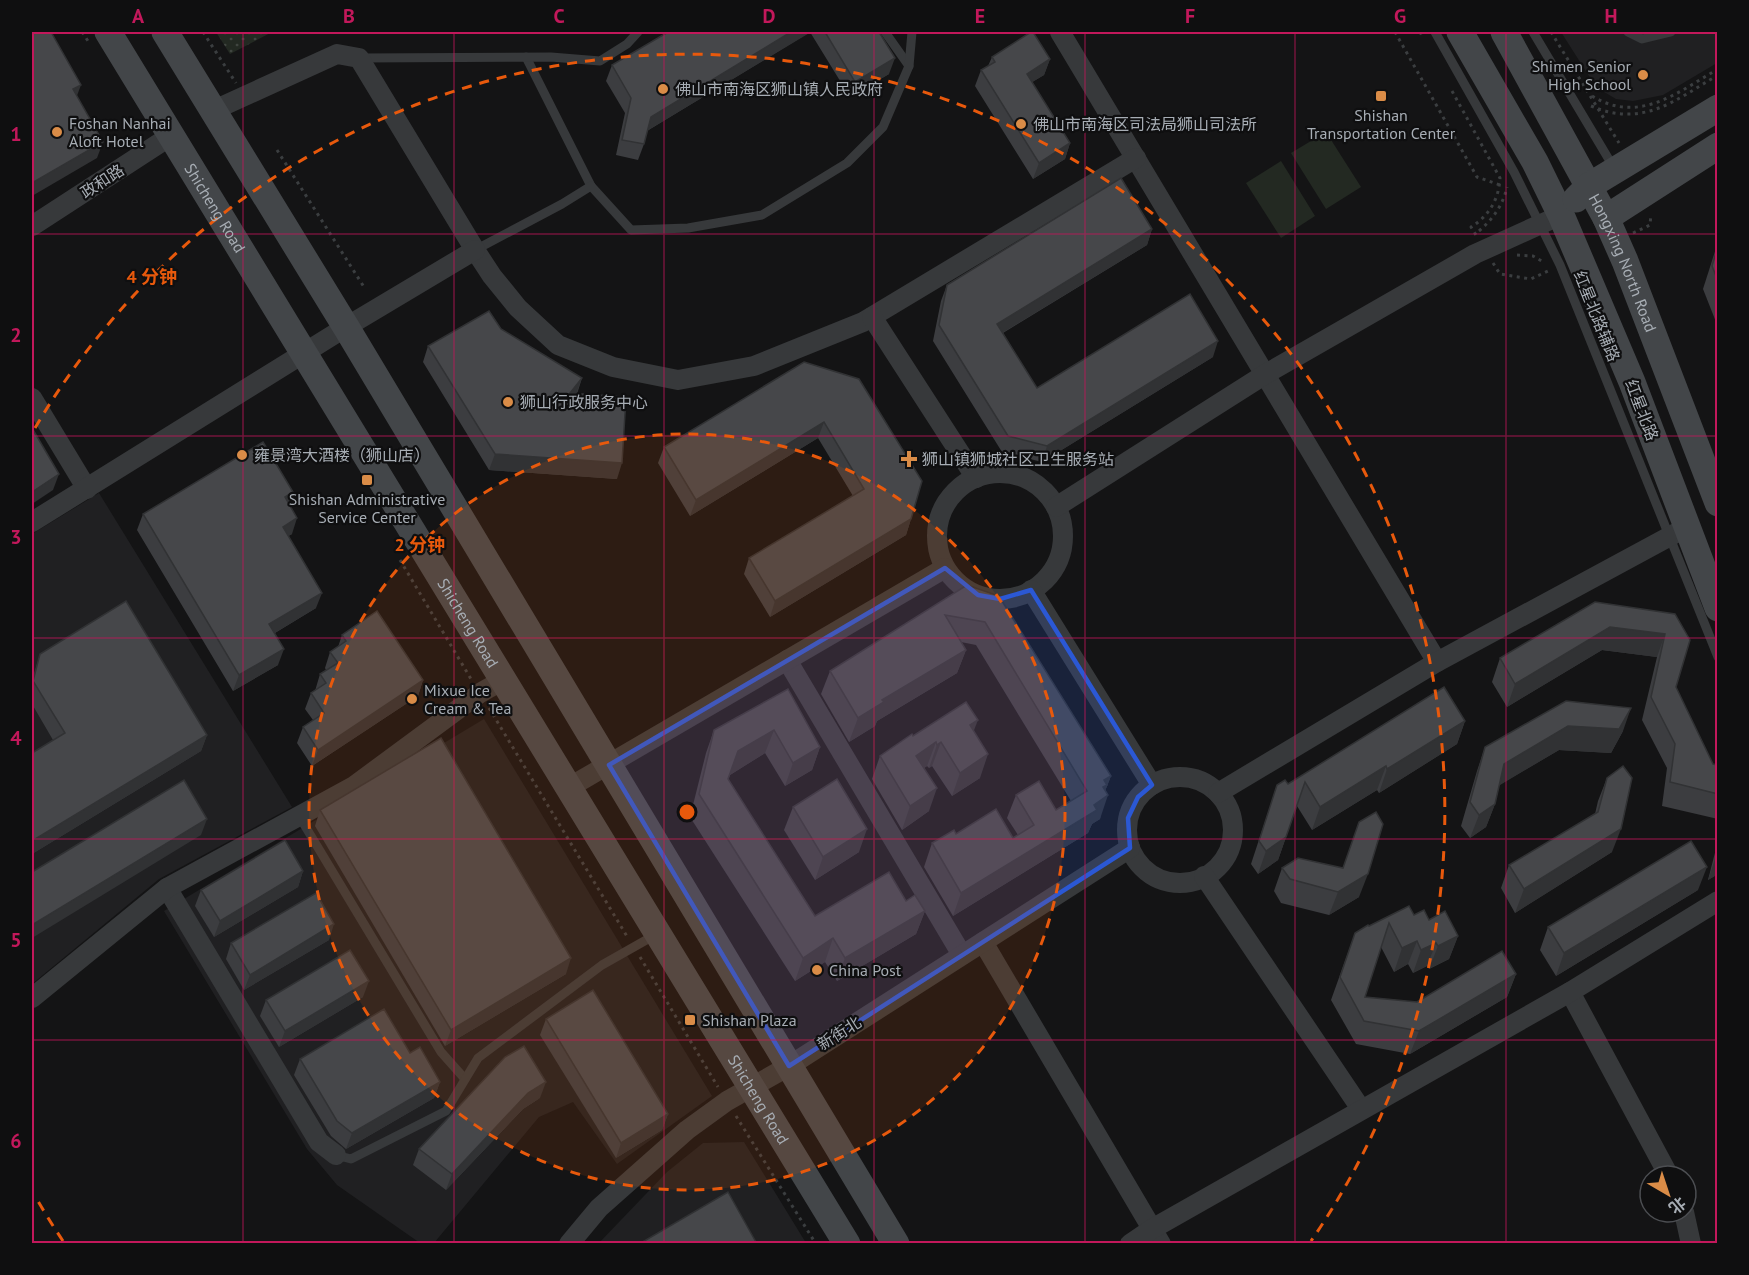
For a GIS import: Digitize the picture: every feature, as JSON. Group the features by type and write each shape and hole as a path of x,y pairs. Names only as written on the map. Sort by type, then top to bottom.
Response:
{"street":[{"name":"Shicheng Road","path":"108,32 305,354 491,686 568,788 847,1244"},
{"path":"165,32 346,327 896,1244"},
{"path":"1060,32 1437,662"},
{"path":"1460,32 1535,162 1551,219"},
{"name":"Hongxing North Road","path":"1504,32 1606,218 1625,261 1718,503"},
{"path":"214,110 337,54 359,58 475,250 492,276 518,308 558,345 613,367 678,380 754,366 864,322 1136,158"},
{"path":"1056,507 1264,375 1475,254 1551,219 1589,186 1718,108"},
{"name":"政和路","path":"32,226 172,135"},
{"path":"1551,219 1606,218 1718,146"},
{"name":"红星北路","path":"1551,219 1632,382 1678,532 1718,608"},
{"path":"32,522 346,327 475,250"},
{"path":"872,317 976,478"},
{"path":"32,398 87,489"},
{"path":"989,473 1011,473 1025,477 1043,489 1056,507 1063,528 1061,550 1053,570 1038,586 1022,595 1000,599 978,596 959,585 945,568 937,548 937,526 940,514 951,495 968,481 989,473"},
{"path":"1218,793 1437,662 1678,532"},
{"path":"568,788 945,568"},
{"path":"1031,590 1152,785"},
{"path":"787,660 962,955"},
{"path":"32,998 167,888 354,786 491,686"},
{"path":"1187,777 1203,782 1218,793 1228,808 1233,826 1231,844 1223,861 1204,876 1177,883 1159,879 1143,869 1132,854 1127,837 1128,818 1138,797 1152,785 1169,778 1187,777"},
{"name":"新街北","path":"569,1244 598,1208 687,1130 727,1101 789,1066 1130,848"},
{"path":"1204,876 1361,1109"},
{"path":"167,888 319,1142 336,1155"},
{"path":"1130,1244 1156,1236 1361,1109 1570,992 1718,901"},
{"path":"982,942 1156,1236"},
{"path":"1570,992 1663,1164"},
{"path":"1687,1224 1691,1244"}],"lane":[{"path":"359,58 551,57 600,61 627,44 638,32"},
{"path":"885,32 909,66"},
{"path":"526,57 591,186 631,230 688,228 762,215 847,163 883,126 909,66 912,32"},
{"path":"1435,32 1551,219"},
{"path":"1533,32 1615,170"},
{"path":"1628,32 1642,39 1671,32"},
{"path":"475,250 591,186"},
{"path":"1678,532 1718,657"},
{"path":"299,816 441,1052 465,1079"},
{"path":"336,1155 351,1159 446,1111 478,1058 602,965 657,934"}],"path":[{"path":"203,32 238,87"},
{"path":"1395,32 1477,177 1500,185"},
{"path":"1420,32 1425,42"},
{"path":"1551,32 1600,110 1623,115 1651,112 1718,75"},
{"path":"1591,95 1616,106 1635,107 1654,104 1718,69"},
{"path":"1448,84 1500,178 1500,185 1490,210 1471,227 1475,234 1488,224 1500,207 1507,189 1507,181"},
{"path":"277,150 364,286"},
{"path":"1501,260 1493,264 1500,274 1531,279 1551,269 1543,261 1533,256 1522,254 1509,257"},
{"path":"400,560 491,686 633,947 816,1244"}],"highlighted area":[{"path":"945,568 978,595 1000,599 1031,590 1152,785 1138,797 1128,818 1130,848 789,1066 609,765"}],"shaded area":[{"path":"216,32 272,32 230,54"},
{"name":"Shimen Senior High School","path":"1561,32 1717,32 1717,63 1663,95 1633,101 1616,99 1596,87"},
{"path":"1326,132 1361,187 1326,209 1291,153"},
{"path":"1281,161 1315,216 1281,238 1246,183"},
{"path":"99,493 292,807 159,879 32,984 32,534"},
{"path":"484,719 712,1096 617,1164 573,1102 539,1117 434,1243 420,1243 337,1185 307,1149 164,911"},
{"path":"744,1142 806,1243 598,1244 667,1172 703,1143"}],"building":[{"name":"Foshan Nanhai Aloft Hotel","path":"32,32 51,32 81,85 73,89 103,142 32,183"},
{"path":"668,32 791,32 651,117 644,144 622,140 631,98 612,65"},
{"path":"825,32 879,32 895,58 855,82"},
{"name":"佛山市南海区司法局狮山司法所","path":"1031,32 1050,59 1027,74 1070,143 1039,163 981,70 995,62 992,57"},
{"path":"1121,178 1152,229 997,324 1037,388 1190,294 1218,341 1047,446 1008,436 939,325 947,285"},
{"path":"1718,246 1718,281 1712,266"},
{"name":"狮山行政服务中心","path":"489,311 501,329 582,378 570,393 626,397 622,463 495,454 428,346"},
{"path":"804,362 859,379 922,481 911,519 775,601 749,558 864,489 824,422 696,500 664,447"},
{"path":"32,428 59,474 32,492"},
{"path":"263,442 293,492 285,497 297,518 283,527 322,593 269,624 284,649 239,675 143,514"},
{"path":"967,585 999,596 1111,776 1104,780 1107,785 1103,787 1108,795 1094,805 1097,810 961,893 932,843 954,830 956,834 996,809 1013,838 1034,825 1016,795 1039,781 1056,810 1087,791 985,622 945,615 966,650 882,700 884,702 858,718 830,671"},
{"path":"126,601 207,735 32,841 32,753 65,733 33,681 40,654"},
{"path":"1595,602 1675,614 1690,640 1676,687 1713,764 1718,765 1718,794 1670,782 1675,744 1651,697 1665,634 1610,627 1515,684 1500,658"},
{"path":"377,611 423,680 318,750 303,727 324,713 311,693 326,683 320,674 338,663 330,652 346,641 342,635"},
{"path":"1444,687 1465,721 1320,807 1305,782 1286,837 1266,851 1259,841 1277,785 1285,780 1288,784"},
{"path":"788,689 820,747 793,763 774,730 738,751 728,779 815,916 889,872 906,901 915,895 925,911 845,958 833,938 803,958 699,794 714,730"},
{"path":"1566,701 1631,708 1619,729 1568,726 1504,764 1495,804 1479,815 1470,802 1485,747"},
{"path":"966,702 978,720 970,725 988,754 960,773 941,742 937,745 936,742 916,756 937,788 910,806 880,756"},
{"path":"441,738 571,958 451,1030 320,810"},
{"path":"1623,766 1632,778 1621,829 1524,889 1509,865 1598,812 1607,778"},
{"path":"837,779 867,829 823,857 793,807"},
{"path":"184,780 207,819 32,925 32,872"},
{"path":"1376,812 1383,824 1368,874 1338,892 1290,879 1282,868 1298,858 1343,868 1359,822"},
{"path":"285,840 303,871 220,921 201,890"},
{"path":"1691,841 1707,867 1564,953 1548,927"},
{"path":"316,893 334,924 250,975 231,943"},
{"path":"1409,906 1414,915 1424,910 1429,920 1445,911 1458,936 1438,946 1436,943 1421,950 1417,941 1402,948 1389,923 1365,997 1417,1002 1502,951 1516,974 1419,1031 1364,1021 1340,977 1355,933"},
{"path":"350,950 369,981 285,1031 266,1000"},
{"path":"593,990 668,1114 621,1143 546,1019"},
{"path":"384,1009 410,1053 420,1047 440,1082 352,1133 337,1121 300,1059"},
{"path":"524,1046 546,1082 528,1093 452,1174 419,1149 505,1057"},
{"path":"728,1192 757,1244 639,1244"}],"place":[{"name":"Shimen Senior High School","path":"1643,75"},
{"name":"佛山市南海区狮山镇人民政府","path":"663,89"},
{"name":"Shishan Transportation Center","path":"1381,96"},
{"name":"佛山市南海区司法局狮山司法所","path":"1021,124"},
{"name":"Foshan Nanhai Aloft Hotel","path":"57,132"},
{"name":"狮山行政服务中心","path":"508,402"},
{"name":"雍景湾大酒楼（狮山店）","path":"242,455"},
{"name":"狮山镇狮城社区卫生服务站","path":"909,459"},
{"name":"Shishan Administrative Service Center","path":"367,480"},
{"name":"Mixue Ice Cream & Tea","path":"412,699"},
{"name":"China Post","path":"817,970"},
{"name":"Shishan Plaza","path":"690,1020"}]}
